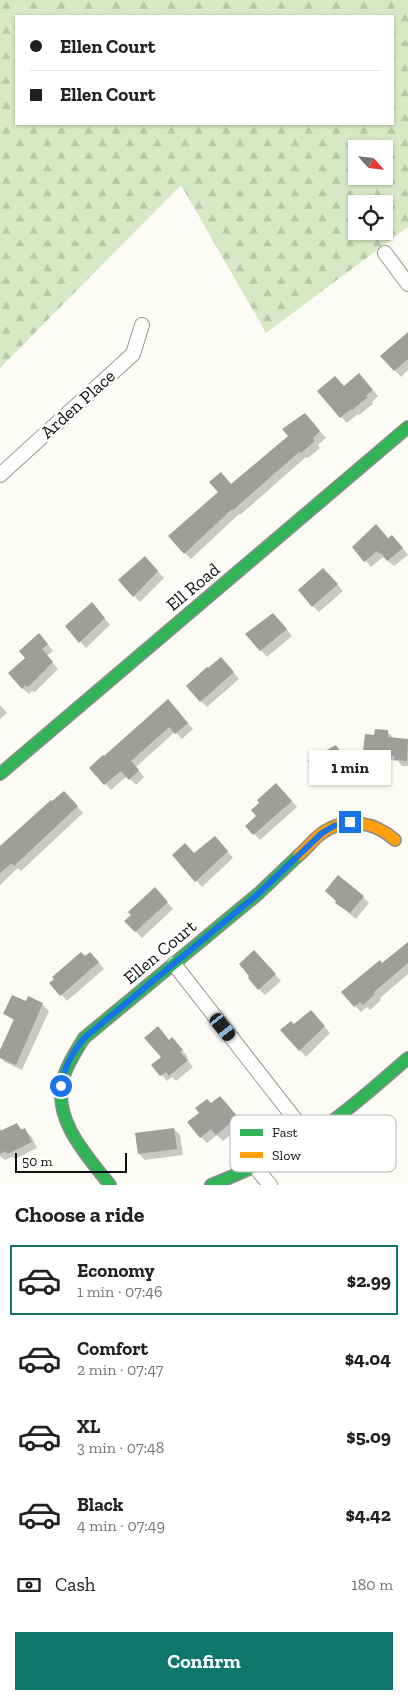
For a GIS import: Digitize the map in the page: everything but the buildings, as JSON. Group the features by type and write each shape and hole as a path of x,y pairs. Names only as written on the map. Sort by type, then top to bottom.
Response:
{"street":[{"path":"385,254 408,284"},
{"name":"Arden Place","path":"0,474 133,354 142,325"},
{"name":"Ell Road","path":"0,774 408,427"},
{"name":"Ellen Court","path":"110,1185 72,1134 65,1119 61,1103 61,1086 64,1070 72,1054 84,1038 258,894 322,833 334,826 350,822 366,823 380,828 395,840"},
{"path":"174,964 292,1115"},
{"path":"339,1115 408,1058"},
{"path":"211,1185 243,1172"},
{"path":"259,1172 270,1185"}],"green space":[{"path":"0,0 408,0 408,227 393,238 393,195 348,195 348,240 391,240 266,333 181,185 0,368"}],"traffic: fast":[{"path":"0,774 408,427"},
{"path":"110,1185 82,1149 67,1122 62,1108 63,1079 72,1058 84,1038 258,894 299,855"},
{"path":"340,1115 408,1058"},
{"path":"211,1185 242,1172"}],"traffic: slow":[{"path":"299,855 322,833 341,824 360,823 369,825 379,829 395,840"}],"route":[{"path":"61,1086 64,1070 72,1054 84,1038 258,894 322,833 334,826 350,822"}]}
